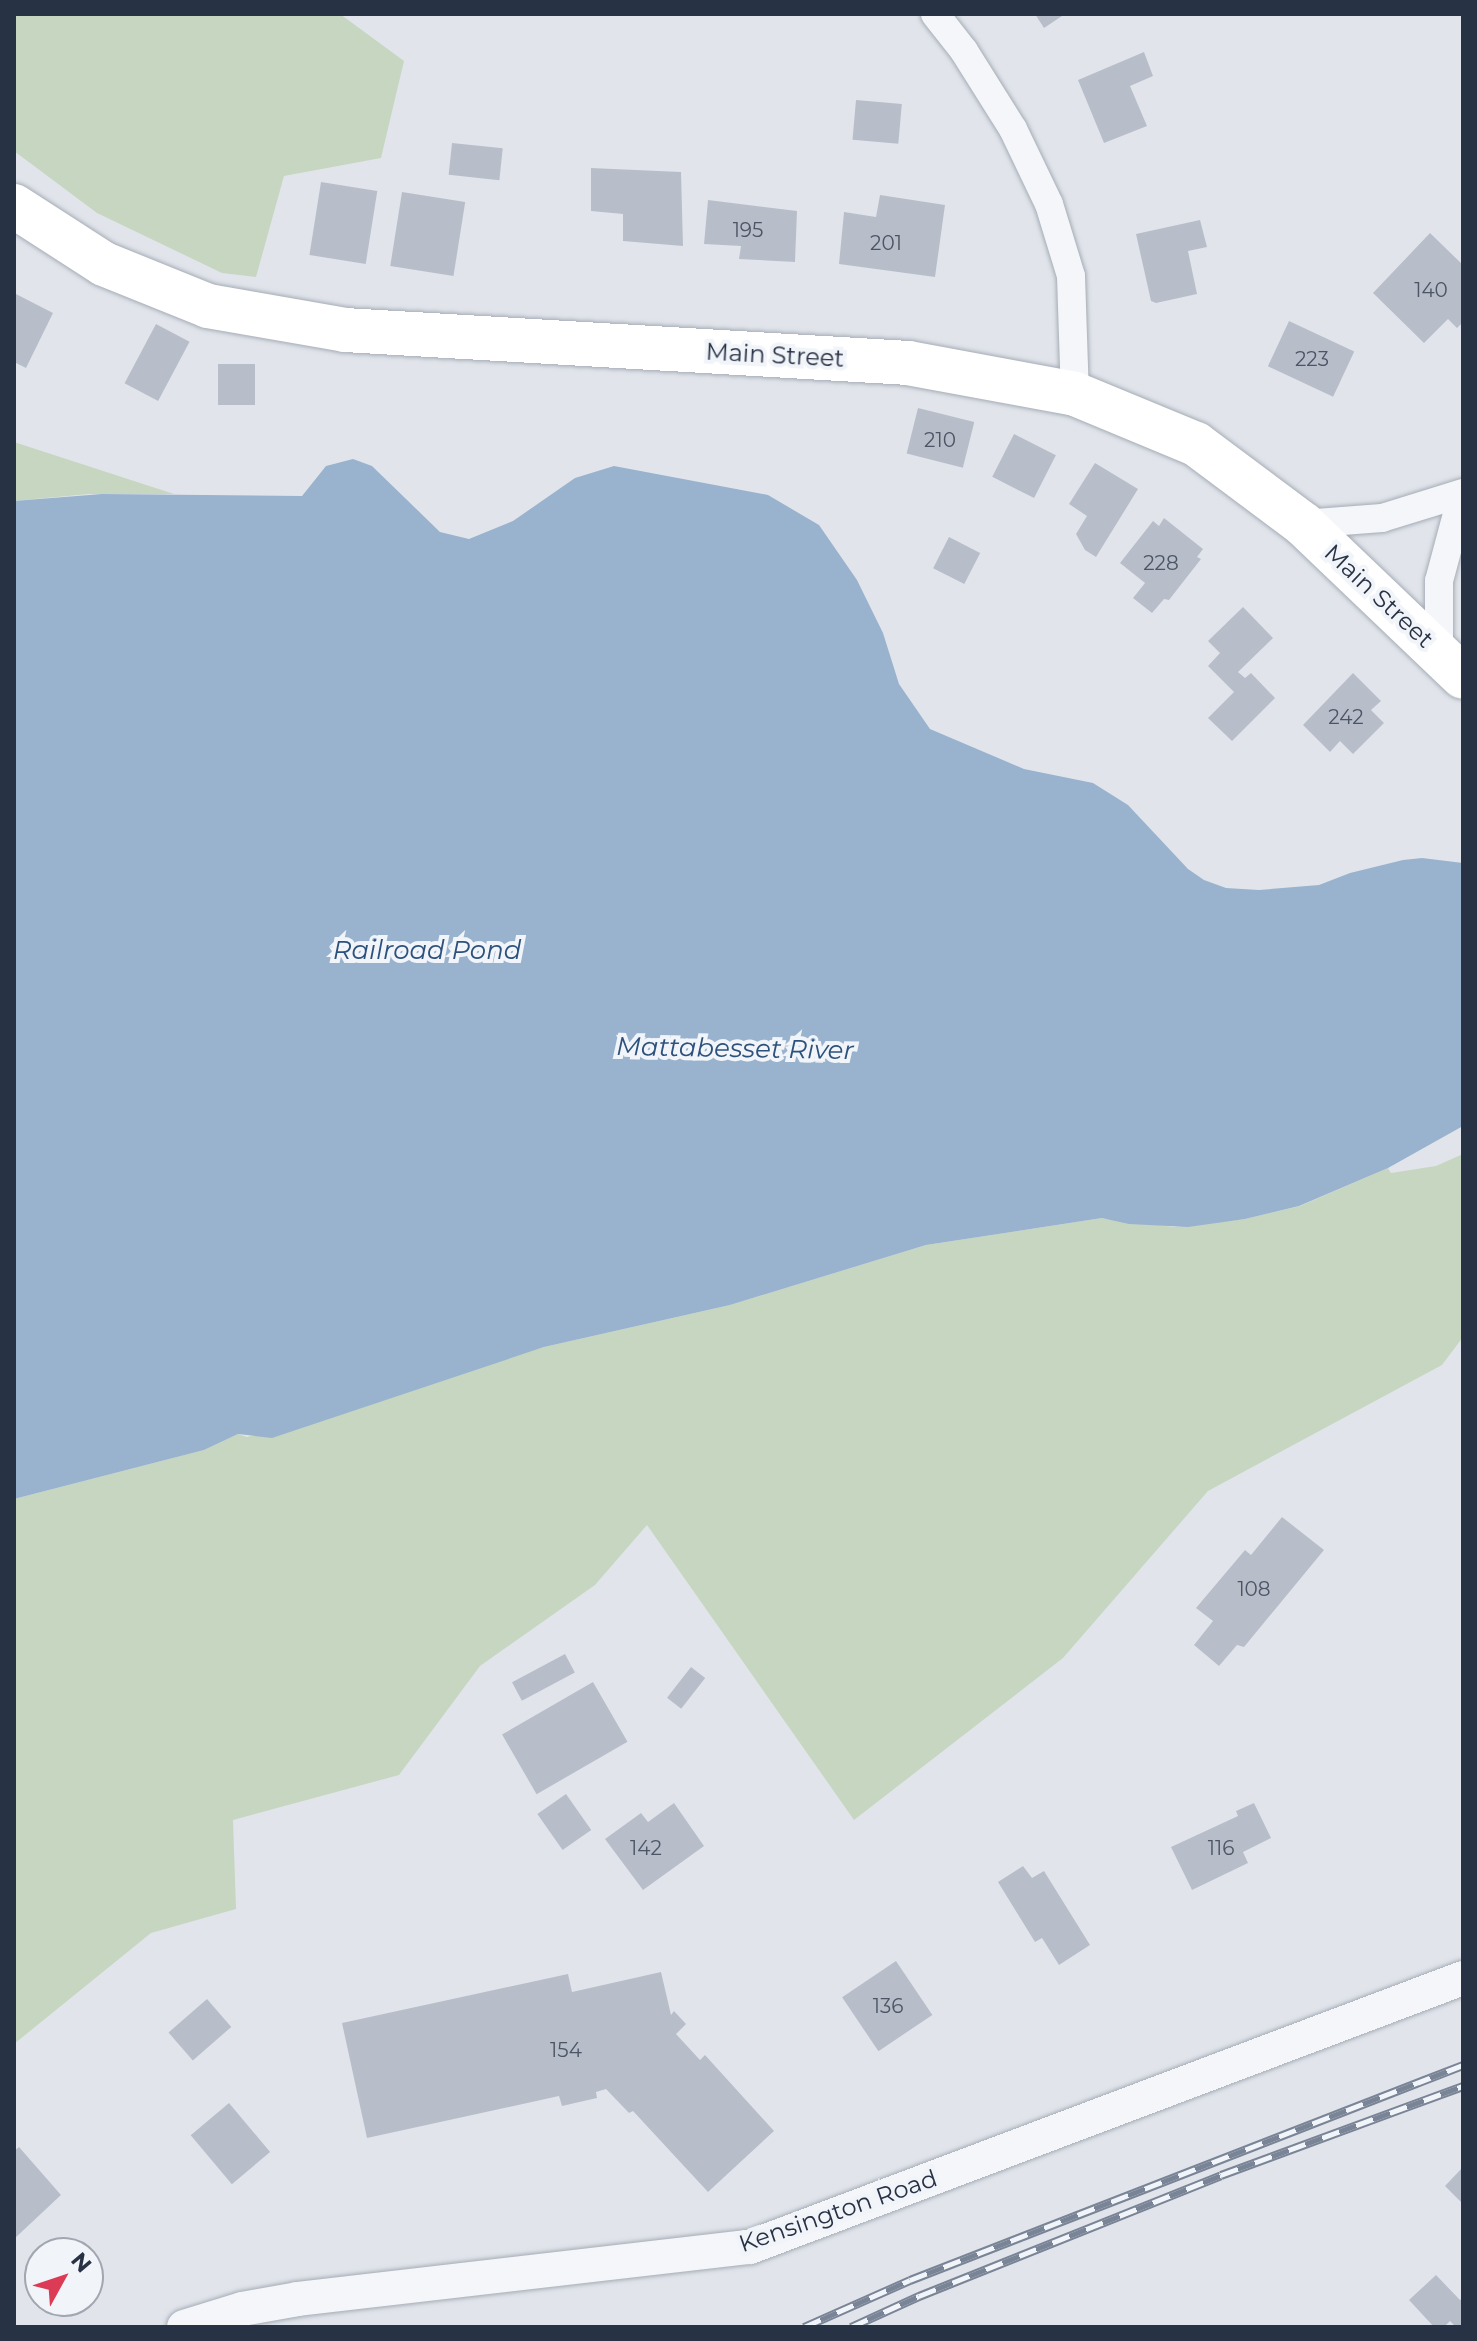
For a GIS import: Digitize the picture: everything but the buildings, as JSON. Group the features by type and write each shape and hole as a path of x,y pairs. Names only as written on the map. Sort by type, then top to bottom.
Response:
{"main road":[{"name":"Main Street","path":"14,206 104,264 208,306 345,330 908,363 1075,394 1196,444 1303,524 1451,665"}],"street":[{"path":"935,14 964,51 1013,129 1049,204 1071,276 1075,394"},
{"path":"1303,524 1382,518 1462,494"},
{"path":"1451,665 1439,581 1462,494"},
{"name":"Kensington Road","path":"184,2327 242,2309 298,2299 750,2247 1463,1978"}],"green space":[{"path":"14,14 340,14 404,61 381,158 284,176 256,277 222,273 97,213 14,151"},
{"path":"14,442 174,494 89,494 14,501"},
{"path":"1463,1154 1463,1337 1442,1365 1208,1491 1063,1658 854,1820 647,1525 595,1585 480,1666 399,1775 233,1820 236,1909 151,1933 14,2044 14,1499 204,1450 238,1434 247,1437 544,1347 730,1305 926,1245 1102,1218 1174,1227 1245,1219 1300,1206 1388,1168 1391,1173 1436,1166"}],"water":[{"name":"Railroad Pond","path":"353,459 372,466 440,532 469,539 513,521 575,478 614,466 768,495 819,525 857,580 883,633 899,684 930,729 1024,769 1093,783 1128,805 1188,869 1204,880 1226,888 1259,890 1319,885 1350,873 1403,860 1422,858 1463,863 1463,1126 1388,1168 1299,1206 1245,1219 1188,1227 1129,1224 1102,1218 926,1245 730,1305 544,1347 272,1438 238,1434 204,1450 14,1499 14,501 102,494 302,496 326,466"}],"railway":[{"path":"804,2327 910,2280 1463,2065"},
{"path":"851,2327 919,2296 1221,2175 1463,2086"}],"water label":[{"name":"Mattabesset River","path":"735,1049"}]}
